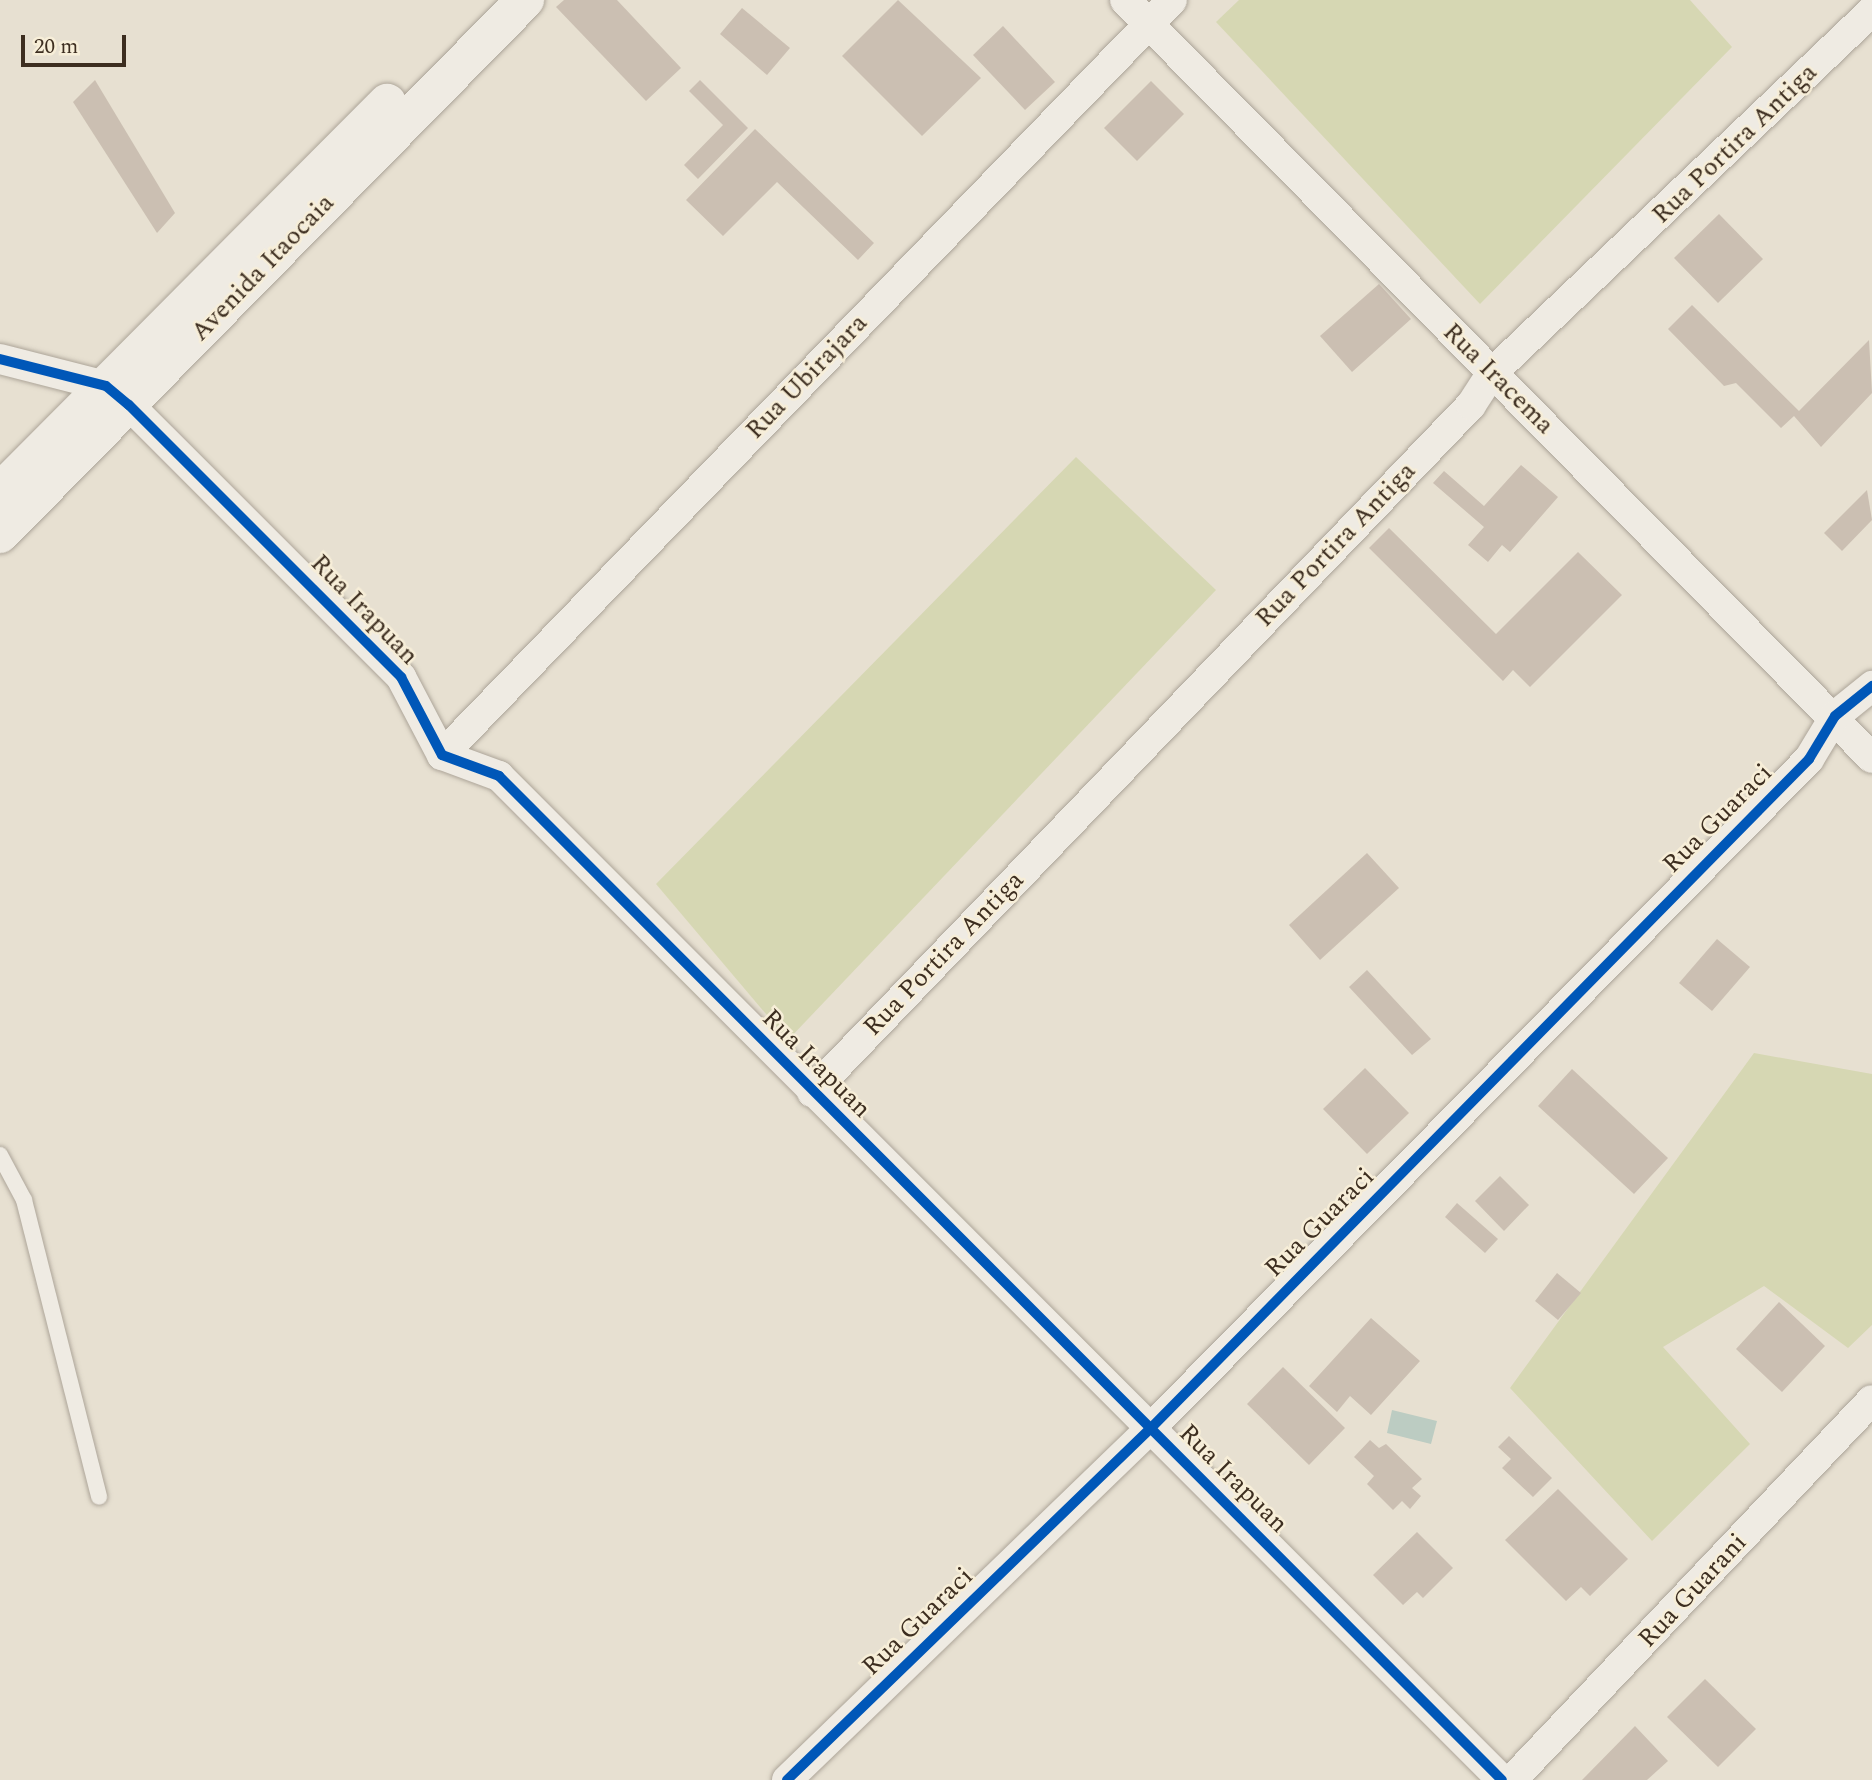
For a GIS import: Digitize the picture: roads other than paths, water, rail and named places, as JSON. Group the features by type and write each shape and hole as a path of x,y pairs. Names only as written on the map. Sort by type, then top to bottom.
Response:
{"main road":[{"name":"Avenida Itaocaia","path":"0,534 118,396 490,0"},
{"name":"Avenida Itaocaia","path":"0,492 118,396 525,0"}],"street":[{"name":"Rua Iracema","path":"1125,0 1491,374 1835,716 1872,758"},
{"name":"Rua Ubirajara","path":"442,755 1172,0"},
{"name":"Rua Portira Antiga","path":"812,1092 1471,405 1491,374 1872,11"},
{"path":"0,359 118,396"},
{"name":"Rua Irapuan","path":"118,396 401,677 442,755 499,776 1502,1780"},
{"name":"Rua Guaraci","path":"787,1780 1150,1429 1809,759 1835,716 1872,686"},
{"name":"Rua Guarani","path":"1512,1780 1872,1400"}],"lane":[{"path":"0,1155 24,1200 99,1497"}]}
